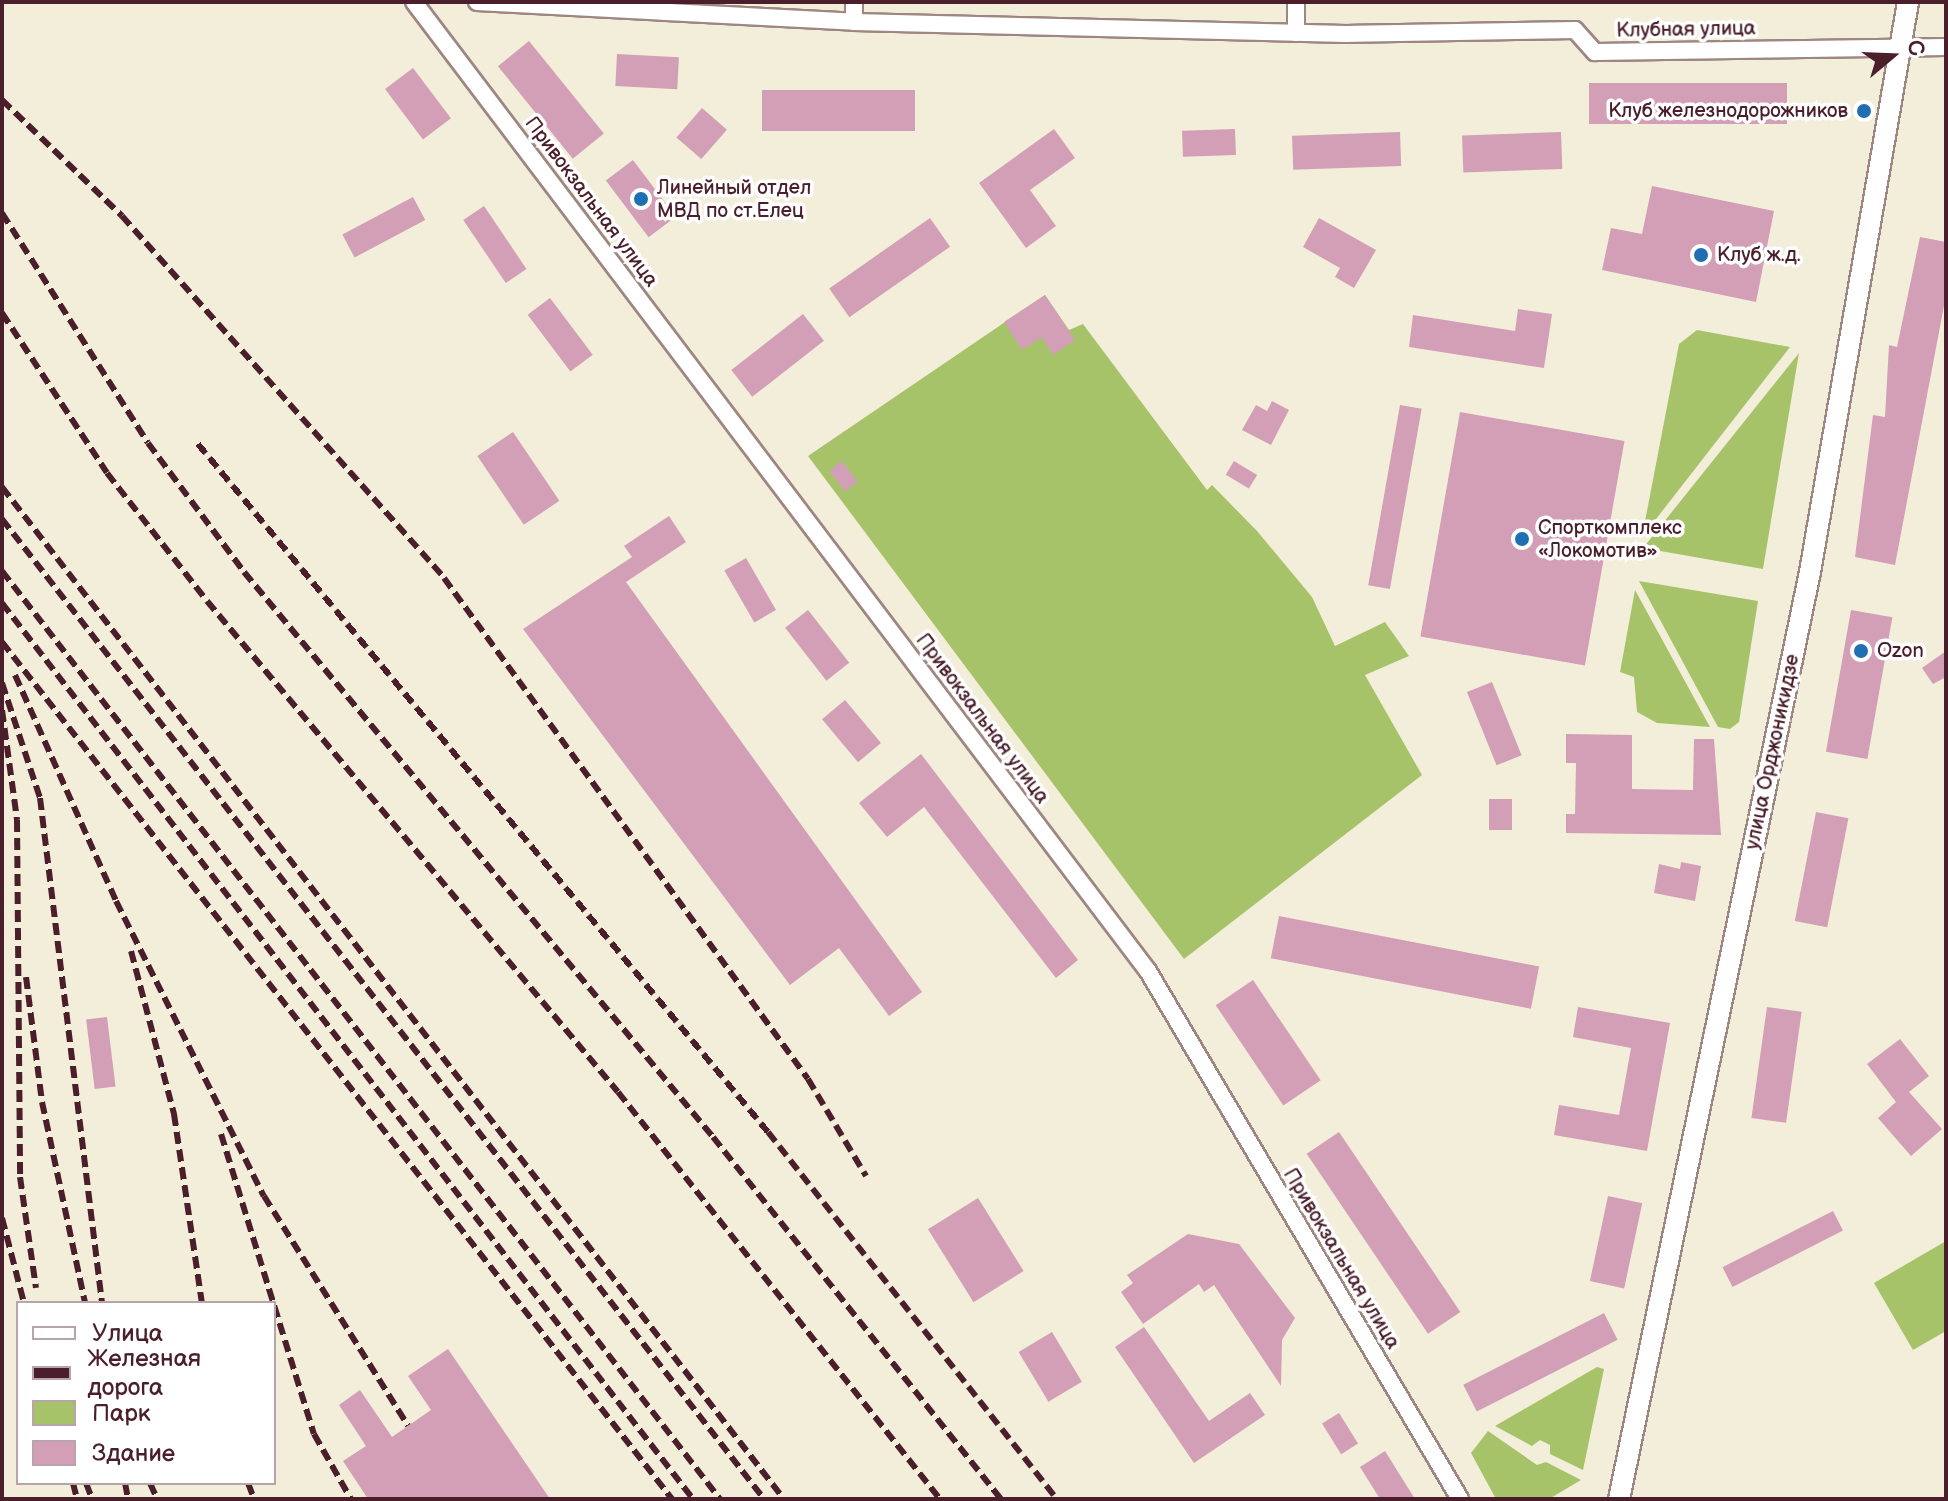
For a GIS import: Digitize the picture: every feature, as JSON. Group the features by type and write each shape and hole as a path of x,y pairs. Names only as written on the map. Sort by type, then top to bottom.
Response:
{"street":[{"name":"Привокзальная улица","path":"414,2 1148,971 1460,1499"},
{"name":"Клубная улица","path":"477,2 854,22 1296,33 1575,30 1595,52 1946,47"},
{"path":"854,2 854,22"},
{"path":"1296,2 1296,33"},
{"name":"улица Орджоникидзе","path":"1619,1499 1810,572 1908,2"}],"green space":[{"path":"1045,295 1069,330 1083,324 1207,490 1212,485 1257,531 1312,597 1335,646 1385,622 1409,656 1365,675 1422,775 1184,959 808,456"},
{"path":"1697,330 1790,347 1642,537 1679,344"},
{"path":"1799,353 1763,569 1643,548"},
{"path":"1639,581 1758,601 1739,722 1730,729 1718,727"},
{"path":"1635,590 1710,727 1657,723 1637,712 1634,677 1620,672"},
{"path":"1946,1241 1946,1331 1913,1350 1874,1283"},
{"path":"1597,1367 1604,1369 1583,1470 1550,1454 1550,1445 1540,1440 1532,1446 1495,1426"},
{"path":"1488,1431 1537,1465 1546,1462 1581,1480 1549,1499 1496,1499 1471,1453"}],"building":[{"path":"529,41 604,133 573,159 498,66"},
{"path":"617,54 679,57 677,89 615,86"},
{"path":"413,68 451,118 423,139 385,89"},
{"path":"1589,83 1787,83 1787,124 1589,124"},
{"path":"762,90 915,90 915,131 762,131"},
{"path":"702,108 727,130 701,159 676,137"},
{"path":"1054,129 1075,158 1030,190 1056,226 1026,248 979,183"},
{"path":"1235,129 1236,155 1183,157 1182,131"},
{"path":"1400,132 1401,166 1293,170 1292,136"},
{"path":"1561,132 1562,169 1463,172 1462,135"},
{"name":"Линейный отдел МВД по ст.Елец","path":"633,160 676,217 649,237 606,180"},
{"name":"Клуб ж.д.","path":"1652,186 1774,211 1756,302 1602,270 1611,228 1642,234"},
{"path":"413,197 425,220 355,258 342,235"},
{"path":"484,206 526,269 506,283 463,220"},
{"path":"930,218 950,247 849,317 829,289"},
{"path":"1319,218 1376,250 1354,288 1335,277 1340,268 1303,247"},
{"path":"1920,237 1946,242 1946,295 1895,565 1855,557 1873,415 1885,417 1889,345 1897,347"},
{"path":"1045,295 1075,340 1053,355 1042,337 1022,350 1004,322"},
{"path":"550,298 593,355 570,372 528,315"},
{"path":"1518,309 1552,314 1544,368 1409,347 1413,315 1515,331"},
{"path":"803,314 824,341 752,397 731,370"},
{"path":"1272,401 1289,410 1271,445 1242,430 1256,405 1267,411"},
{"path":"1400,405 1422,409 1390,589 1368,585"},
{"name":"Спорткомплекс «Локомотив»","path":"1460,412 1624,441 1585,666 1420,637"},
{"path":"513,432 559,501 524,525 477,456"},
{"path":"842,461 858,482 845,491 829,471"},
{"path":"1234,461 1257,475 1249,489 1226,475"},
{"path":"669,516 686,542 626,582 922,992 889,1016 839,948 790,985 523,629 632,557 624,546"},
{"path":"746,558 776,610 754,622 724,570"},
{"path":"808,610 849,663 826,681 785,628"},
{"path":"1851,610 1892,617 1867,759 1826,752"},
{"path":"1946,651 1946,677 1933,684 1922,668"},
{"path":"1492,682 1522,755 1497,765 1467,692"},
{"path":"845,700 881,743 858,762 822,719"},
{"path":"1566,734 1632,735 1632,789 1693,790 1694,739 1714,739 1721,835 1566,833 1566,814 1575,814 1576,763 1566,763"},
{"path":"921,754 1078,960 1056,978 924,807 887,837 859,803"},
{"path":"1489,799 1512,799 1512,830 1489,830"},
{"path":"1816,812 1848,818 1827,927 1795,921"},
{"path":"1681,862 1701,866 1695,901 1654,893 1659,864 1680,869"},
{"path":"1279,916 1539,967 1531,1009 1271,958"},
{"path":"1253,980 1321,1080 1283,1105 1216,1005"},
{"path":"1578,1007 1670,1023 1647,1151 1554,1135 1559,1105 1619,1115 1631,1048 1573,1037"},
{"path":"1767,1007 1802,1012 1786,1123 1751,1118"},
{"path":"107,1017 116,1086 95,1089 86,1020"},
{"path":"1900,1039 1929,1076 1909,1092 1942,1129 1911,1156 1878,1118 1896,1102 1867,1064"},
{"path":"1339,1132 1460,1312 1428,1334 1307,1154"},
{"path":"1608,1196 1642,1203 1624,1288 1590,1281"},
{"path":"978,1198 1024,1271 974,1302 928,1229"},
{"path":"1833,1211 1843,1231 1733,1287 1723,1267"},
{"path":"1188,1234 1239,1244 1295,1318 1282,1340 1281,1386 1214,1285 1204,1292 1199,1284 1143,1324 1121,1292 1133,1283 1127,1275"},
{"path":"1604,1313 1618,1340 1477,1411 1463,1385"},
{"path":"1144,1327 1209,1421 1250,1393 1265,1415 1194,1463 1115,1347"},
{"path":"1052,1332 1082,1382 1048,1402 1019,1352"},
{"path":"448,1349 550,1499 368,1499 343,1461 366,1446 339,1405 360,1390 392,1437 431,1410 408,1376"},
{"path":"1339,1413 1358,1444 1341,1454 1322,1424"},
{"path":"1385,1451 1415,1499 1380,1499 1360,1467"}],"railway":[{"path":"2,100 122,216 444,578 808,1079 866,1176"},
{"path":"2,213 148,443 244,572 713,1137 1001,1499"},
{"path":"2,313 107,473 207,601 618,1092 940,1499"},
{"path":"198,444 768,1132 1057,1499"},
{"path":"2,487 784,1499"},
{"path":"2,519 764,1499"},
{"path":"2,571 720,1499"},
{"path":"2,603 693,1499"},
{"path":"2,642 672,1499"},
{"path":"15,675 116,901 264,1196 408,1426"},
{"path":"2,683 40,798 102,1301"},
{"path":"2,710 17,820 20,1177 36,1288"},
{"path":"131,951 174,1114 202,1301"},
{"path":"26,977 42,1102 85,1301"},
{"path":"221,1134 273,1301"},
{"path":"2,1218 23,1301"},
{"path":"276,1311 314,1434 351,1499"},
{"path":"74,1485 77,1499"},
{"path":"87,1485 92,1499"},
{"path":"125,1485 128,1499"},
{"path":"151,1485 157,1499"},
{"path":"249,1485 254,1499"}],"place":[{"name":"Клуб железнодорожников","path":"1864,111"},
{"name":"Линейный отдел МВД по ст.Елец","path":"641,199"},
{"name":"Клуб ж.д.","path":"1701,255"},
{"name":"Спорткомплекс «Локомотив»","path":"1522,539"},
{"name":"Ozon","path":"1861,651"}]}
